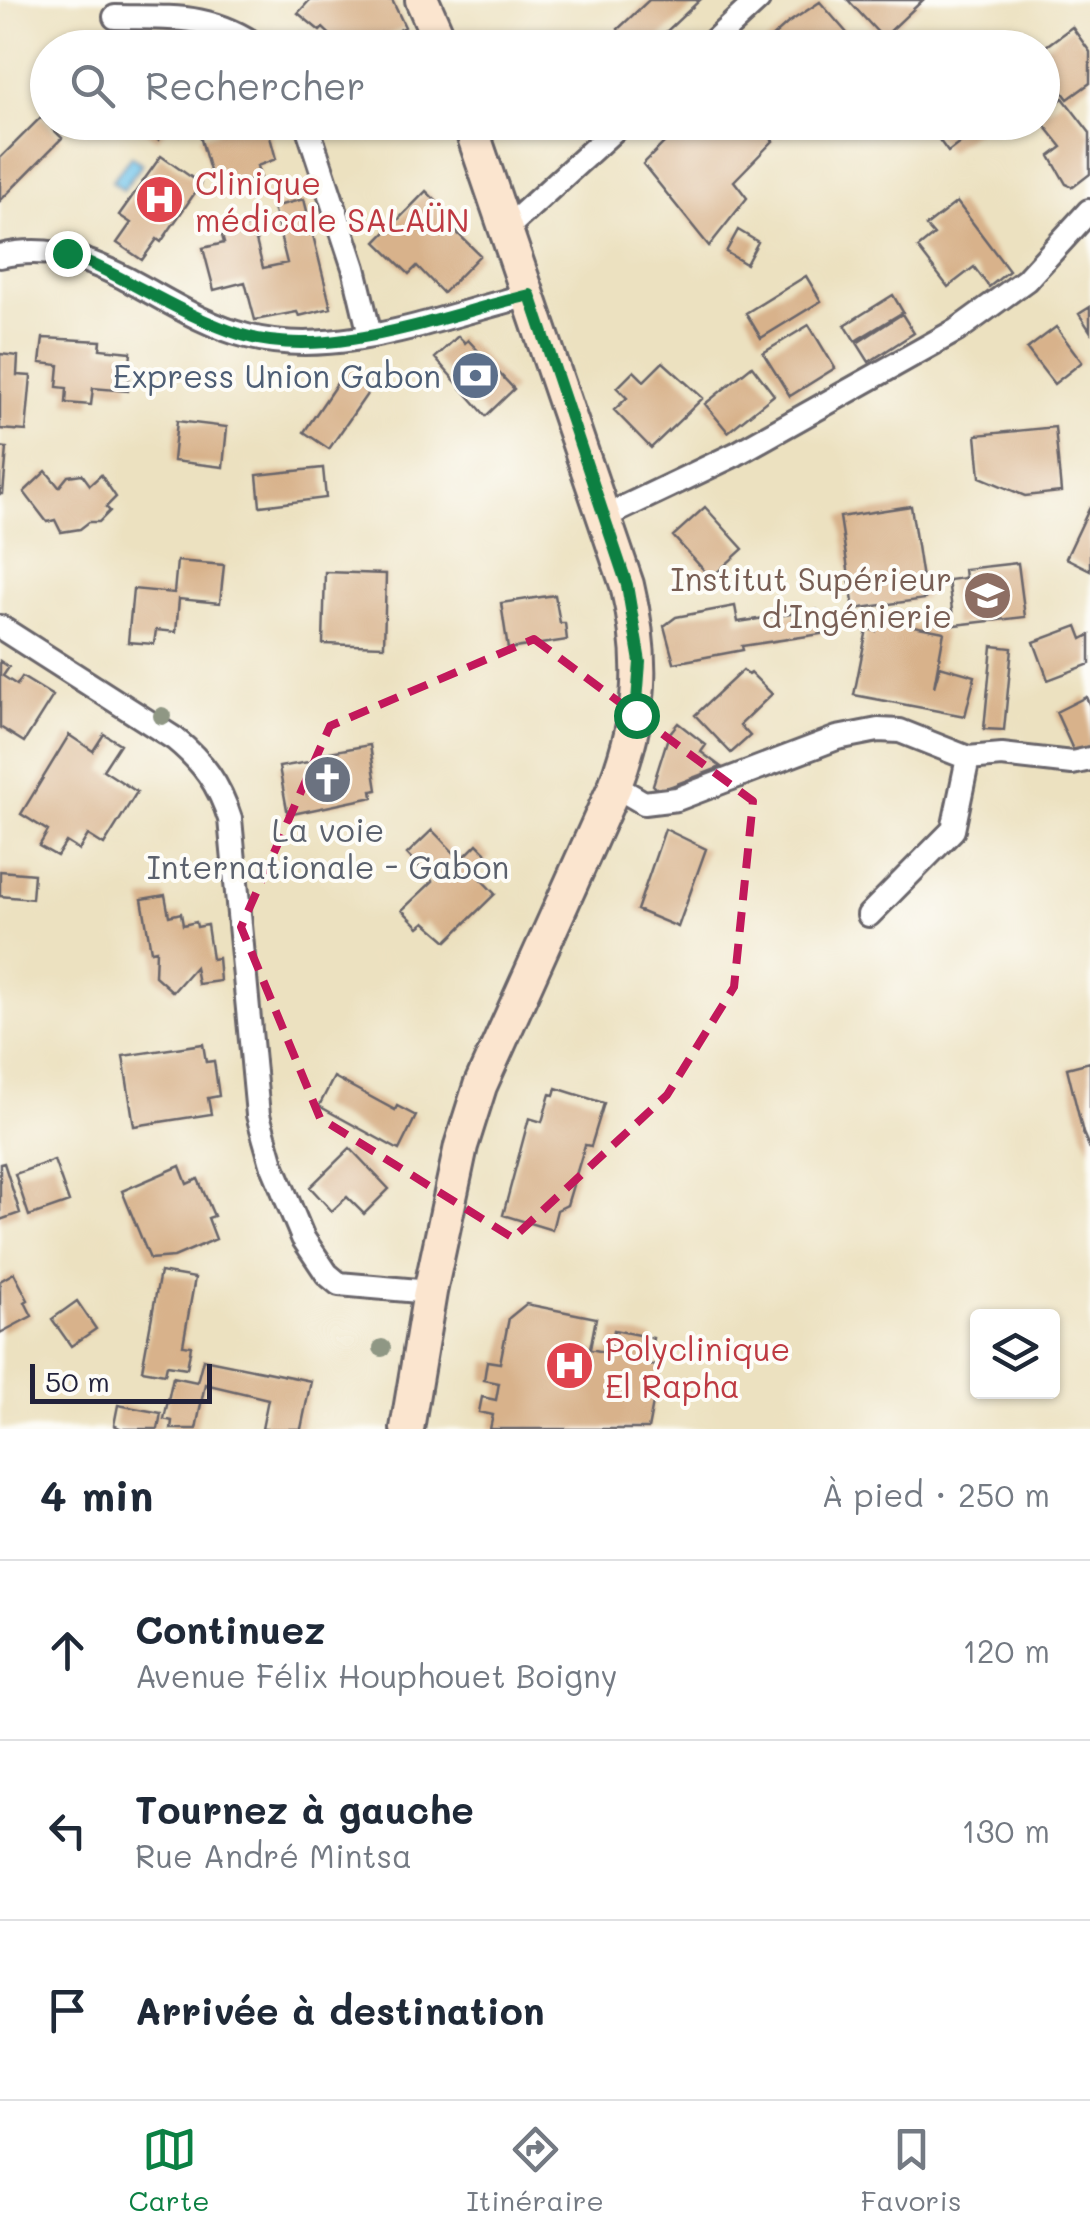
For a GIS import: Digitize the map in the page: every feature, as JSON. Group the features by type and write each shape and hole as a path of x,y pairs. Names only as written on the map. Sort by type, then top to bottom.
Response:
{"main road":[{"path":"422,0 434,30"},
{"path":"407,1429 430,1292 461,1146 480,1086 615,786 631,742 639,691 640,662 630,598 606,516 476,140"}],"street":[{"path":"726,30 758,0"},
{"path":"115,17 206,20 232,30"},
{"path":"312,140 350,253 370,335"},
{"path":"506,228 603,140"},
{"path":"606,516 736,454 957,330 1026,280 1089,211"},
{"path":"0,256 40,249 67,253 210,323 246,336 290,343 370,335 530,295"},
{"path":"0,627 175,739 216,783 230,819 258,1115 282,1189 303,1238 327,1274 339,1284 430,1292"},
{"path":"615,786 644,803 677,799 836,738 878,730 900,732 968,758 1002,756 1072,763 1090,759"},
{"path":"869,916 953,830 968,758"}],"highlighted area":[{"path":"534,639 753,801 734,987 667,1095 513,1238 320,1118 241,927 330,726"}],"water":[{"path":"131,156 142,164 123,190 112,181"}],"building":[{"path":"310,0 392,0 405,27 319,30 298,13"},
{"path":"649,0 700,0 668,30 618,29"},
{"path":"848,0 923,0 891,30 876,30"},
{"path":"820,2 844,30 780,30"},
{"path":"1072,27 1090,52 1090,83 1068,99 1060,89 1060,36"},
{"path":"1063,98 1090,133 1090,174 1073,187 1066,184 1050,156 1062,147 1056,140 1060,140"},
{"path":"30,128 30,140 60,140 0,201 0,158"},
{"path":"201,140 271,140 276,159 257,166 260,177 216,192"},
{"path":"939,140 964,140 948,152"},
{"path":"773,141 734,181 747,198 709,246 643,164 665,142"},
{"name":"Clinique médicale SALAÜN","path":"161,156 201,184 161,242 157,239 142,260 117,243 131,223 119,215"},
{"path":"426,191 449,214 443,219 480,255 443,293 417,266 409,274 376,242"},
{"path":"304,199 331,308 255,320 245,282 214,290 203,248 224,243 221,232 252,225 263,268 287,263 273,207"},
{"path":"957,202 1009,271 989,287 974,267 948,287 918,248 934,235 926,226"},
{"path":"738,230 758,242 746,264 726,252"},
{"path":"806,276 821,301 761,338 746,313"},
{"path":"893,295 903,312 855,341 845,325"},
{"path":"1090,307 1090,331 1079,314"},
{"path":"902,314 914,333 869,362 857,343"},
{"path":"809,325 835,368 790,396 763,353"},
{"path":"1056,327 1082,362 1054,384 1027,349"},
{"path":"458,336 465,343 468,340 514,389 486,416 435,358"},
{"path":"43,338 101,341 100,349 131,352 128,391 93,388 91,405 66,403 67,388 57,387 59,365 40,363"},
{"path":"0,354 18,356 17,375 31,376 26,431 0,429"},
{"path":"663,362 703,398 651,448 614,410 627,398 617,388 634,371 644,381"},
{"path":"752,366 774,395 728,432 705,404"},
{"path":"348,367 374,384 329,449 304,432"},
{"path":"177,421 227,427 223,467 173,461"},
{"path":"1055,427 1061,492 1025,496 980,477 976,435"},
{"path":"0,447 7,448 3,494 0,494"},
{"path":"323,468 326,498 260,506 257,475"},
{"path":"46,471 59,487 68,476 82,474 90,485 101,475 116,497 106,507 110,511 99,522 61,532 55,520 47,522 24,492"},
{"path":"911,506 925,599 854,609 840,517"},
{"path":"705,507 743,549 711,578 673,536"},
{"path":"1090,507 1090,570 1066,558"},
{"path":"177,561 224,565 220,603 179,599 176,632 156,630 154,644 128,642 133,589 174,593"},
{"path":"1018,563 1025,617 954,625 948,580 965,578 964,569"},
{"path":"325,572 386,574 384,646 323,644"},
{"path":"555,595 567,640 508,649 501,603"},
{"path":"735,606 738,622 817,610 821,634 742,646 743,650 674,663 664,626 676,617"},
{"path":"878,619 944,632 934,687 940,666 975,676 965,716 854,695 867,629 876,631"},
{"path":"1077,626 1082,639 1090,635 1090,664 1048,680 1034,642"},
{"path":"992,646 1012,648 1004,730 984,729"},
{"path":"0,661 9,667 3,676 17,685 22,677 53,696 24,742 0,727"},
{"path":"743,670 772,694 740,725 750,736 731,753 695,715"},
{"path":"1086,697 1090,706 1090,747 1075,754 1056,712"},
{"path":"678,723 706,745 701,752 721,767 659,791 653,785 669,734"},
{"path":"104,734 120,744 103,770 137,792 104,845 88,835 79,850 66,842 57,856 39,846 48,831 21,814 69,735 93,751"},
{"name":"La voie Internationale - Gabon","path":"370,745 377,790 372,791 373,797 288,815 279,767 326,759 324,753"},
{"path":"665,829 706,849 678,927 637,910"},
{"path":"432,830 461,860 477,844 490,857 474,872 495,894 447,941 425,922 419,927 402,910 433,881 407,854"},
{"path":"0,871 34,874 32,899 0,896"},
{"path":"165,895 169,916 181,913 183,925 207,925 212,959 218,958 220,981 198,984 195,967 173,992 155,976 156,950 151,951 142,899"},
{"path":"203,1044 206,1062 214,1061 219,1096 208,1098 211,1114 134,1126 123,1056"},
{"path":"1090,1062 1090,1149 1067,1068"},
{"path":"334,1077 395,1110 397,1106 416,1116 399,1150 319,1106"},
{"path":"556,1088 604,1103 591,1146 585,1145 567,1205 557,1210 552,1230 503,1215 529,1118 542,1122 550,1094 554,1095"},
{"path":"350,1148 389,1189 364,1214 347,1197 332,1211 310,1187"},
{"path":"54,1160 69,1202 29,1216 15,1174"},
{"path":"4,1163 20,1213 0,1220 0,1164"},
{"path":"180,1166 187,1184 198,1179 214,1216 208,1218 216,1239 174,1257 150,1259 122,1191"},
{"path":"160,1272 195,1278 183,1345 191,1346 187,1368 167,1365 165,1374 142,1370"},
{"path":"14,1273 32,1316 0,1333 0,1281"},
{"path":"77,1301 96,1329 71,1346 52,1319"},
{"name":"Polyclinique El Rapha","path":"526,1304 596,1318 590,1349 609,1353 614,1330 653,1338 648,1364 660,1367 648,1429 490,1429 493,1415 479,1412 482,1397 496,1400 499,1383 484,1380 487,1361 500,1363 509,1318"},
{"path":"203,1359 311,1381 301,1429 262,1429 268,1399 205,1384 196,1429 171,1429 172,1421 164,1419 173,1377 197,1382"},
{"path":"118,1405 161,1413 158,1429 122,1429 114,1425"}],"place":[{"name":"Clinique médicale SALAÜN","path":"160,200"},
{"name":"Express Union Gabon","path":"476,375"},
{"name":"Institut Supérieur d'Ingénierie","path":"987,596"},
{"name":"La voie Internationale - Gabon","path":"328,779"},
{"name":"Polyclinique El Rapha","path":"570,1366"}],"route":[{"path":"67,253 210,323 246,336 290,343 370,335 530,295 627,585 640,662 636,715"}]}
